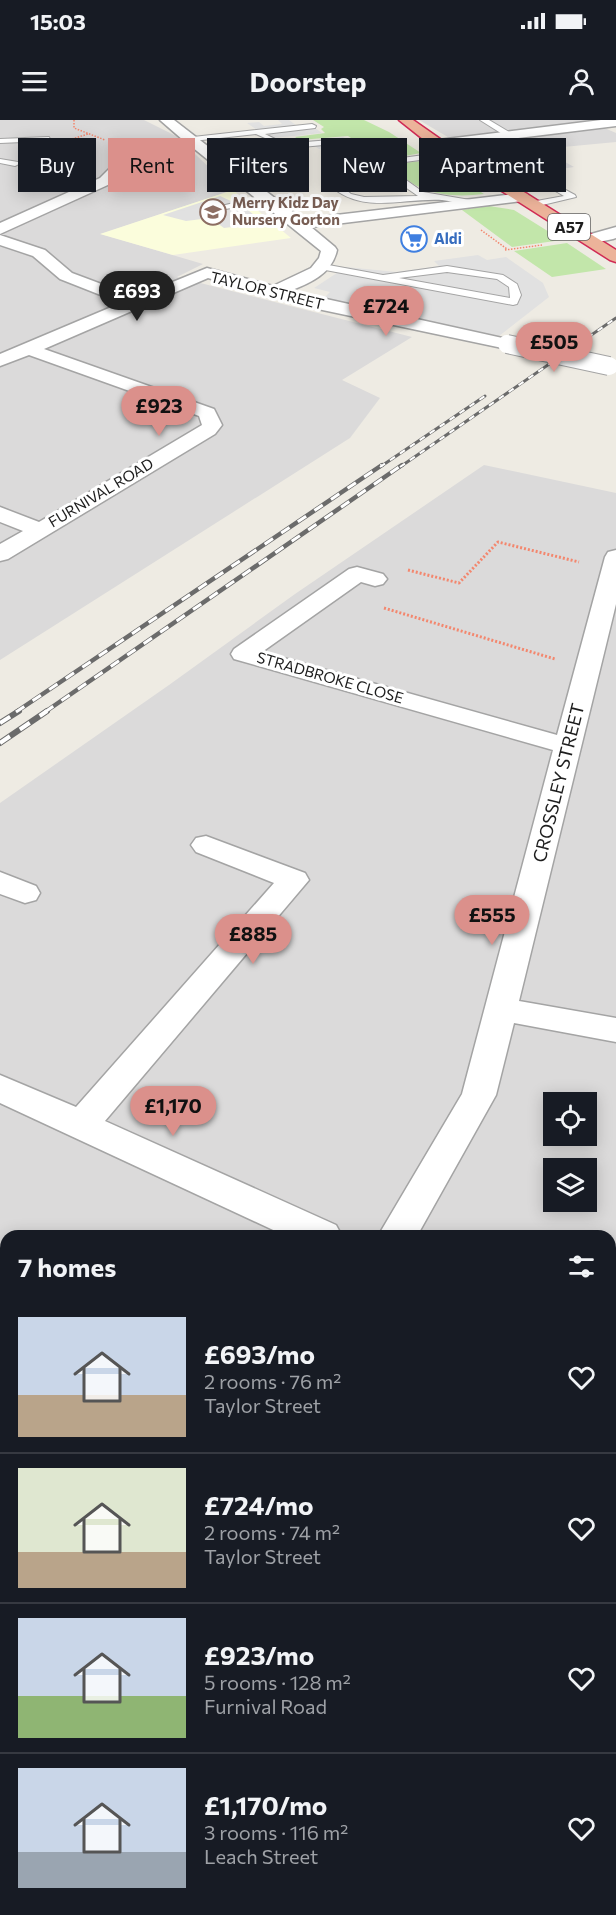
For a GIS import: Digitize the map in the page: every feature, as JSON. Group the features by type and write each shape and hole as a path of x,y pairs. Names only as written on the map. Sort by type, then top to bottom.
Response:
{"highway":[{"name":"A57","path":"387,120 425,138"},
{"name":"A57","path":"405,120 430,138"},
{"name":"A57","path":"514,192 616,256"}],"street":[{"path":"171,120 191,138"},
{"path":"486,138 616,122"},
{"path":"195,142 300,224 329,250 329,258 323,267 274,292"},
{"path":"0,229 108,179"},
{"path":"300,224 466,202 528,201"},
{"path":"589,239 608,236 616,232"},
{"path":"0,240 39,253 66,276 136,303"},
{"name":"TAYLOR STREET","path":"0,360 207,273 324,305 612,367"},
{"name":"FURNIVAL ROAD","path":"0,554 208,430 212,425 207,413 198,409 28,349"},
{"path":"0,514 40,530"},
{"name":"CROSSLEY STREET","path":"400,1230 479,1095 568,746 598,662 615,563"},
{"name":"STRADBROKE CLOSE","path":"375,579 357,574 243,654 568,746"},
{"path":"81,1125 294,880 206,845"},
{"path":"501,1009 616,1030"},
{"path":"0,1088 310,1230"}],"lane":[{"path":"195,141 312,126 303,120"},
{"path":"485,121 495,120"},
{"path":"485,121 510,135"},
{"path":"240,134 248,129 242,123"},
{"path":"257,132 267,140 280,145 321,143"},
{"path":"0,141 18,140"},
{"path":"0,161 15,164"},
{"path":"407,185 420,194 466,202"},
{"path":"343,192 348,196 364,200 438,198"},
{"path":"528,201 572,197 563,192"},
{"path":"221,207 267,198"},
{"path":"406,265 416,273"},
{"path":"323,267 513,302 516,295 514,286 500,277 447,269 386,277"}],"path":[{"path":"598,662 355,600 386,564 459,583 498,542 587,564 615,563"}],"shaded area":[{"path":"0,120 144,120 178,138 108,138 108,192 195,192 195,154 207,165 207,192 227,192 101,234 203,264 177,277 412,337 342,380 380,398 350,438 0,660"},
{"path":"278,120 289,120 297,126 311,125 322,133 273,138 263,130 257,130 247,123 259,122 264,126 282,124"},
{"path":"419,120 612,120 593,123 616,133 616,142 566,147 566,138 450,138"},
{"path":"321,139 321,149 319,149 309,141"},
{"path":"566,162 574,167 566,168"},
{"name":"Merry Kidz Day Nursery Gorton","path":"227,192 235,192 291,238 173,255 100,234"},
{"path":"220,196 244,207 264,223 224,228 210,218 186,221 163,215"},
{"path":"478,255 487,260 506,257 543,283 549,297 499,336 324,298 330,292 314,288 346,267 396,272 439,266 434,261"},
{"path":"484,465 616,493 616,1230 0,1230 0,803 295,594"}],"green space":[{"path":"313,120 364,120 398,138 351,138 348,136 309,139 295,137 325,133 321,129 324,127"},
{"path":"407,144 419,152 407,156"},
{"path":"419,161 419,186 407,179 407,163"},
{"path":"433,192 481,192 484,194 448,195"},
{"path":"489,206 514,210 562,240 512,247 462,210"},
{"path":"567,243 606,269 552,277 514,251"}],"railway":[{"path":"400,467 616,318"},
{"path":"380,467 485,396"},
{"path":"16,712 382,465"},
{"path":"45,712 402,465"},
{"path":"0,723 19,711"},
{"path":"0,743 47,711"}],"place":[{"name":"Merry Kidz Day Nursery Gorton","path":"213,212"},
{"name":"Aldi","path":"414,239"}]}
